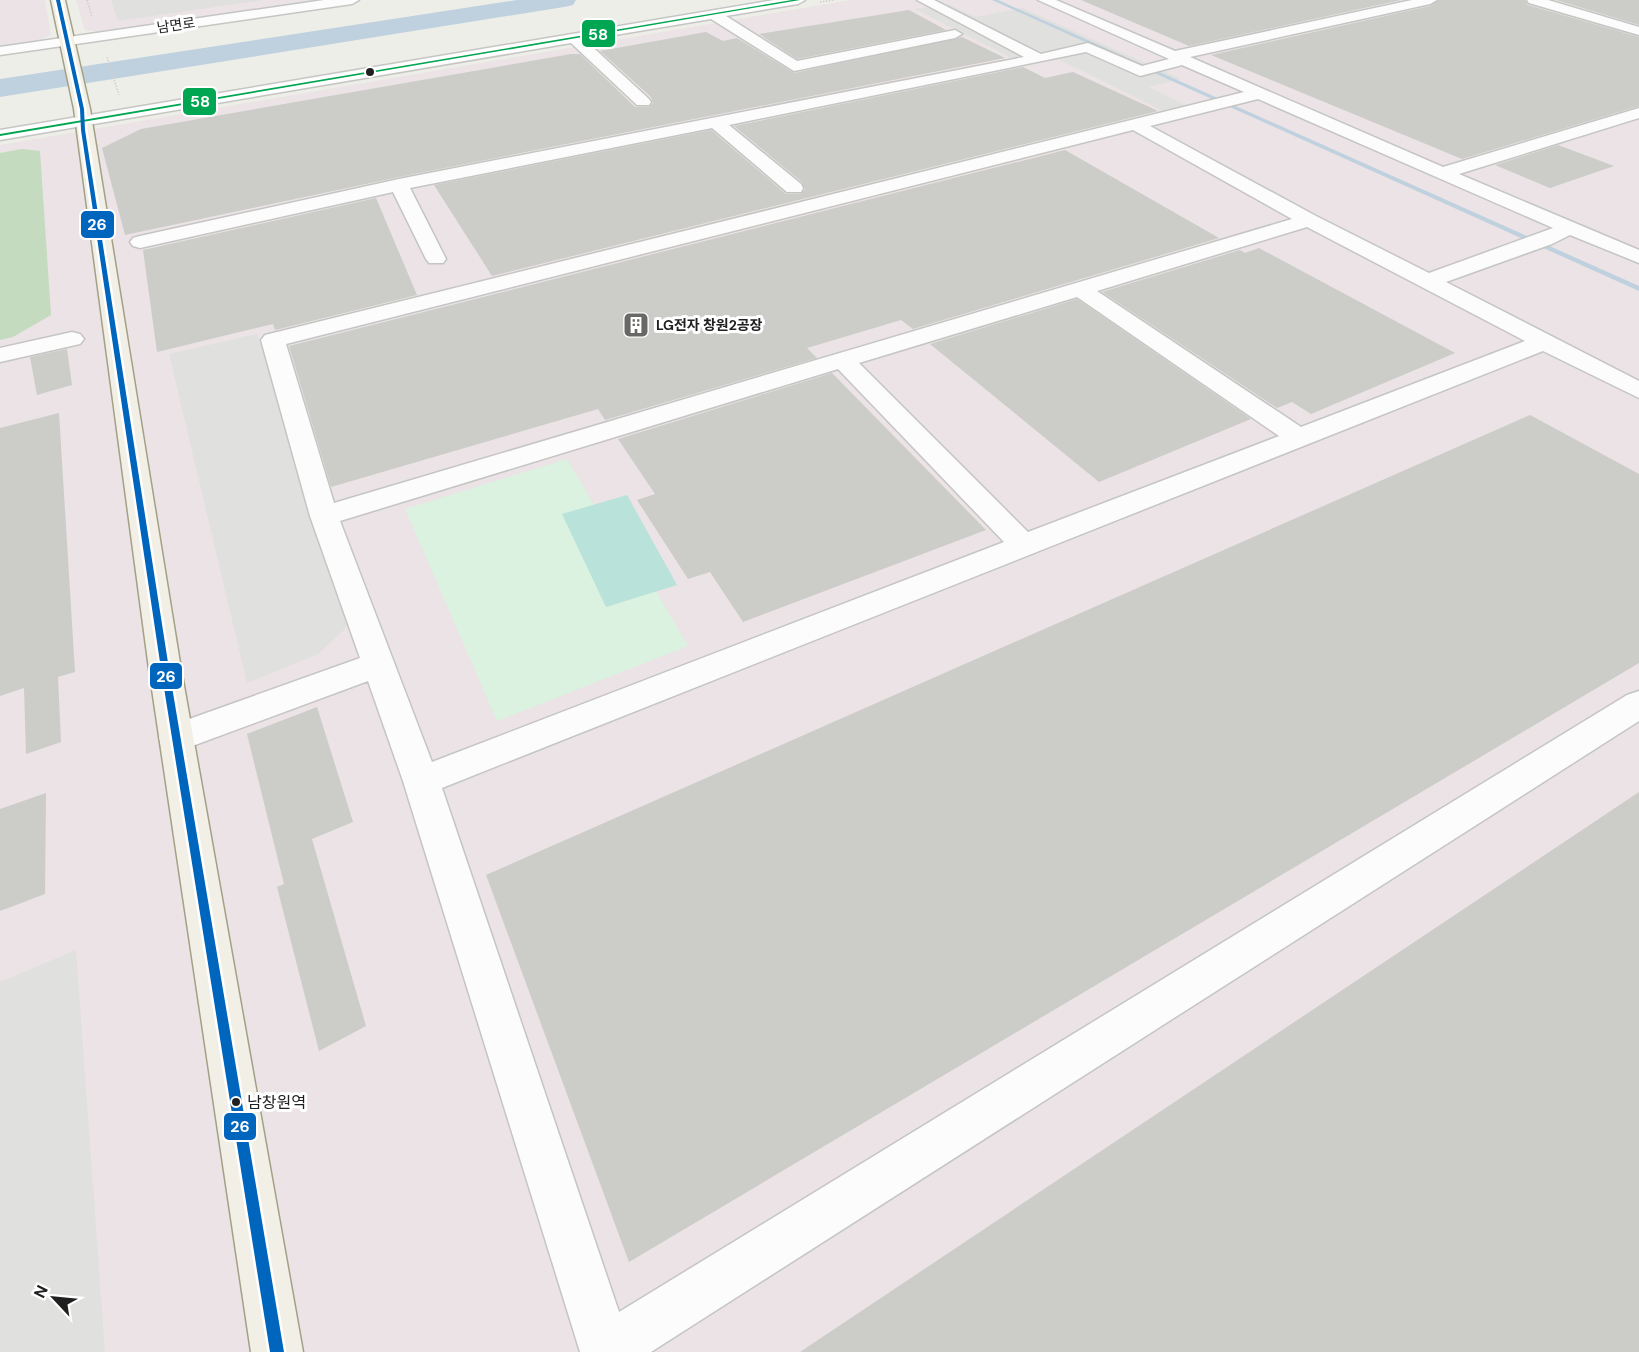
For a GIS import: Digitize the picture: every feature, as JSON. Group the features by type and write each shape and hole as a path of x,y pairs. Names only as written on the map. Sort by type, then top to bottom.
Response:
{"main road":[{"path":"58,0 82,115 176,738 277,1352"}],"street":[{"name":"남면로","path":"0,51 68,43 352,0"},
{"path":"0,135 82,115 574,38 798,0"},
{"path":"924,0 1039,59"},
{"path":"1045,0 1639,257"},
{"path":"140,242 399,185 1039,59 1088,47 1140,71 1156,68 1179,58 1430,0"},
{"path":"1534,0 1639,31"},
{"path":"713,14 794,66 955,34"},
{"path":"574,38 643,102"},
{"path":"1261,93 273,339 324,516 421,781 606,1351 1639,704"},
{"path":"1442,173 1639,113"},
{"path":"716,123 794,188"},
{"path":"1134,124 1309,220 1639,391"},
{"path":"399,185 436,259"},
{"path":"324,516 1309,220"},
{"path":"1428,281 1536,243 1569,228"},
{"path":"1080,289 1299,438"},
{"path":"0,355 72,339"},
{"path":"421,781 1544,342"},
{"path":"842,360 1024,545"},
{"path":"176,738 378,664"}],"path":[{"path":"87,0 92,18"},
{"path":"106,53 117,88"}],"shaded area":[{"path":"0,0 45,0 51,35 40,40 0,47"},
{"path":"76,0 330,0 100,32 85,30"},
{"path":"111,0 263,0 118,21"},
{"path":"850,0 1639,0 1639,1352 0,1352 0,145"},
{"path":"948,4 976,17 1022,8 1181,79 1149,87 1185,105 1163,111 1046,53 1015,60 915,9"},
{"path":"257,334 350,618 344,630 318,654 247,683 169,354"},
{"path":"627,495 677,585 606,607 562,514"},
{"path":"76,950 105,1352 0,1352 0,982"}],"green space":[{"path":"22,149 40,151 51,315 13,337 0,340 0,153"},
{"path":"567,459 594,505 563,514 606,607 656,591 688,646 497,721 405,509"}],"building":[{"path":"1081,0 1401,0 1189,46"},
{"path":"1439,0 1525,0 1528,5 1639,37 1639,106 1462,159 1211,55 1430,6"},
{"path":"1556,0 1639,0 1639,25"},
{"path":"909,10 946,30 797,59 759,34"},
{"path":"706,32 723,41 737,38 794,73 962,37 1005,58 399,177 125,235 102,148 141,129 571,54 580,54 635,107 649,107 653,103 651,97 600,51"},
{"path":"1023,67 1045,78 1073,72 1158,111 492,276 434,185 711,130 786,194 801,194 805,189 802,182 734,126"},
{"path":"1558,145 1614,166 1550,188 1495,165"},
{"name":"LG전자 창원2공장","path":"1065,150 1219,238 913,329 901,320 807,348 817,358 605,420 598,409 331,487 289,346"},
{"path":"376,198 417,295 275,330 273,324 157,352 143,250"},
{"path":"1259,248 1455,353 1311,414 1292,402 1277,408 1102,292 1240,250 1245,253"},
{"path":"1077,299 1251,419 1099,482 930,344"},
{"path":"67,349 72,385 37,395 30,357"},
{"path":"832,373 986,530 743,622 710,572 688,579 637,500 655,494 618,439"},
{"path":"59,413 75,672 58,677 61,742 26,754 24,688 0,696 0,428"},
{"path":"1530,415 1639,474 1639,663 629,1262 486,875"},
{"path":"317,707 353,822 312,839 366,1026 319,1051 277,887 284,884 247,734"},
{"path":"1639,792 1639,1352 800,1352"},
{"path":"46,793 45,894 0,911 0,809"}],"waterway":[{"path":"0,88 564,0"},
{"path":"994,0 1639,289"}],"transit line":[{"name":"26","path":"58,0 82,109 83,130 165,669 277,1352"},
{"name":"58","path":"0,135 798,0"}],"place":[{"name":"LG전자 창원2공장","path":"636,325"},
{"name":"남창원역","path":"236,1102"}]}
